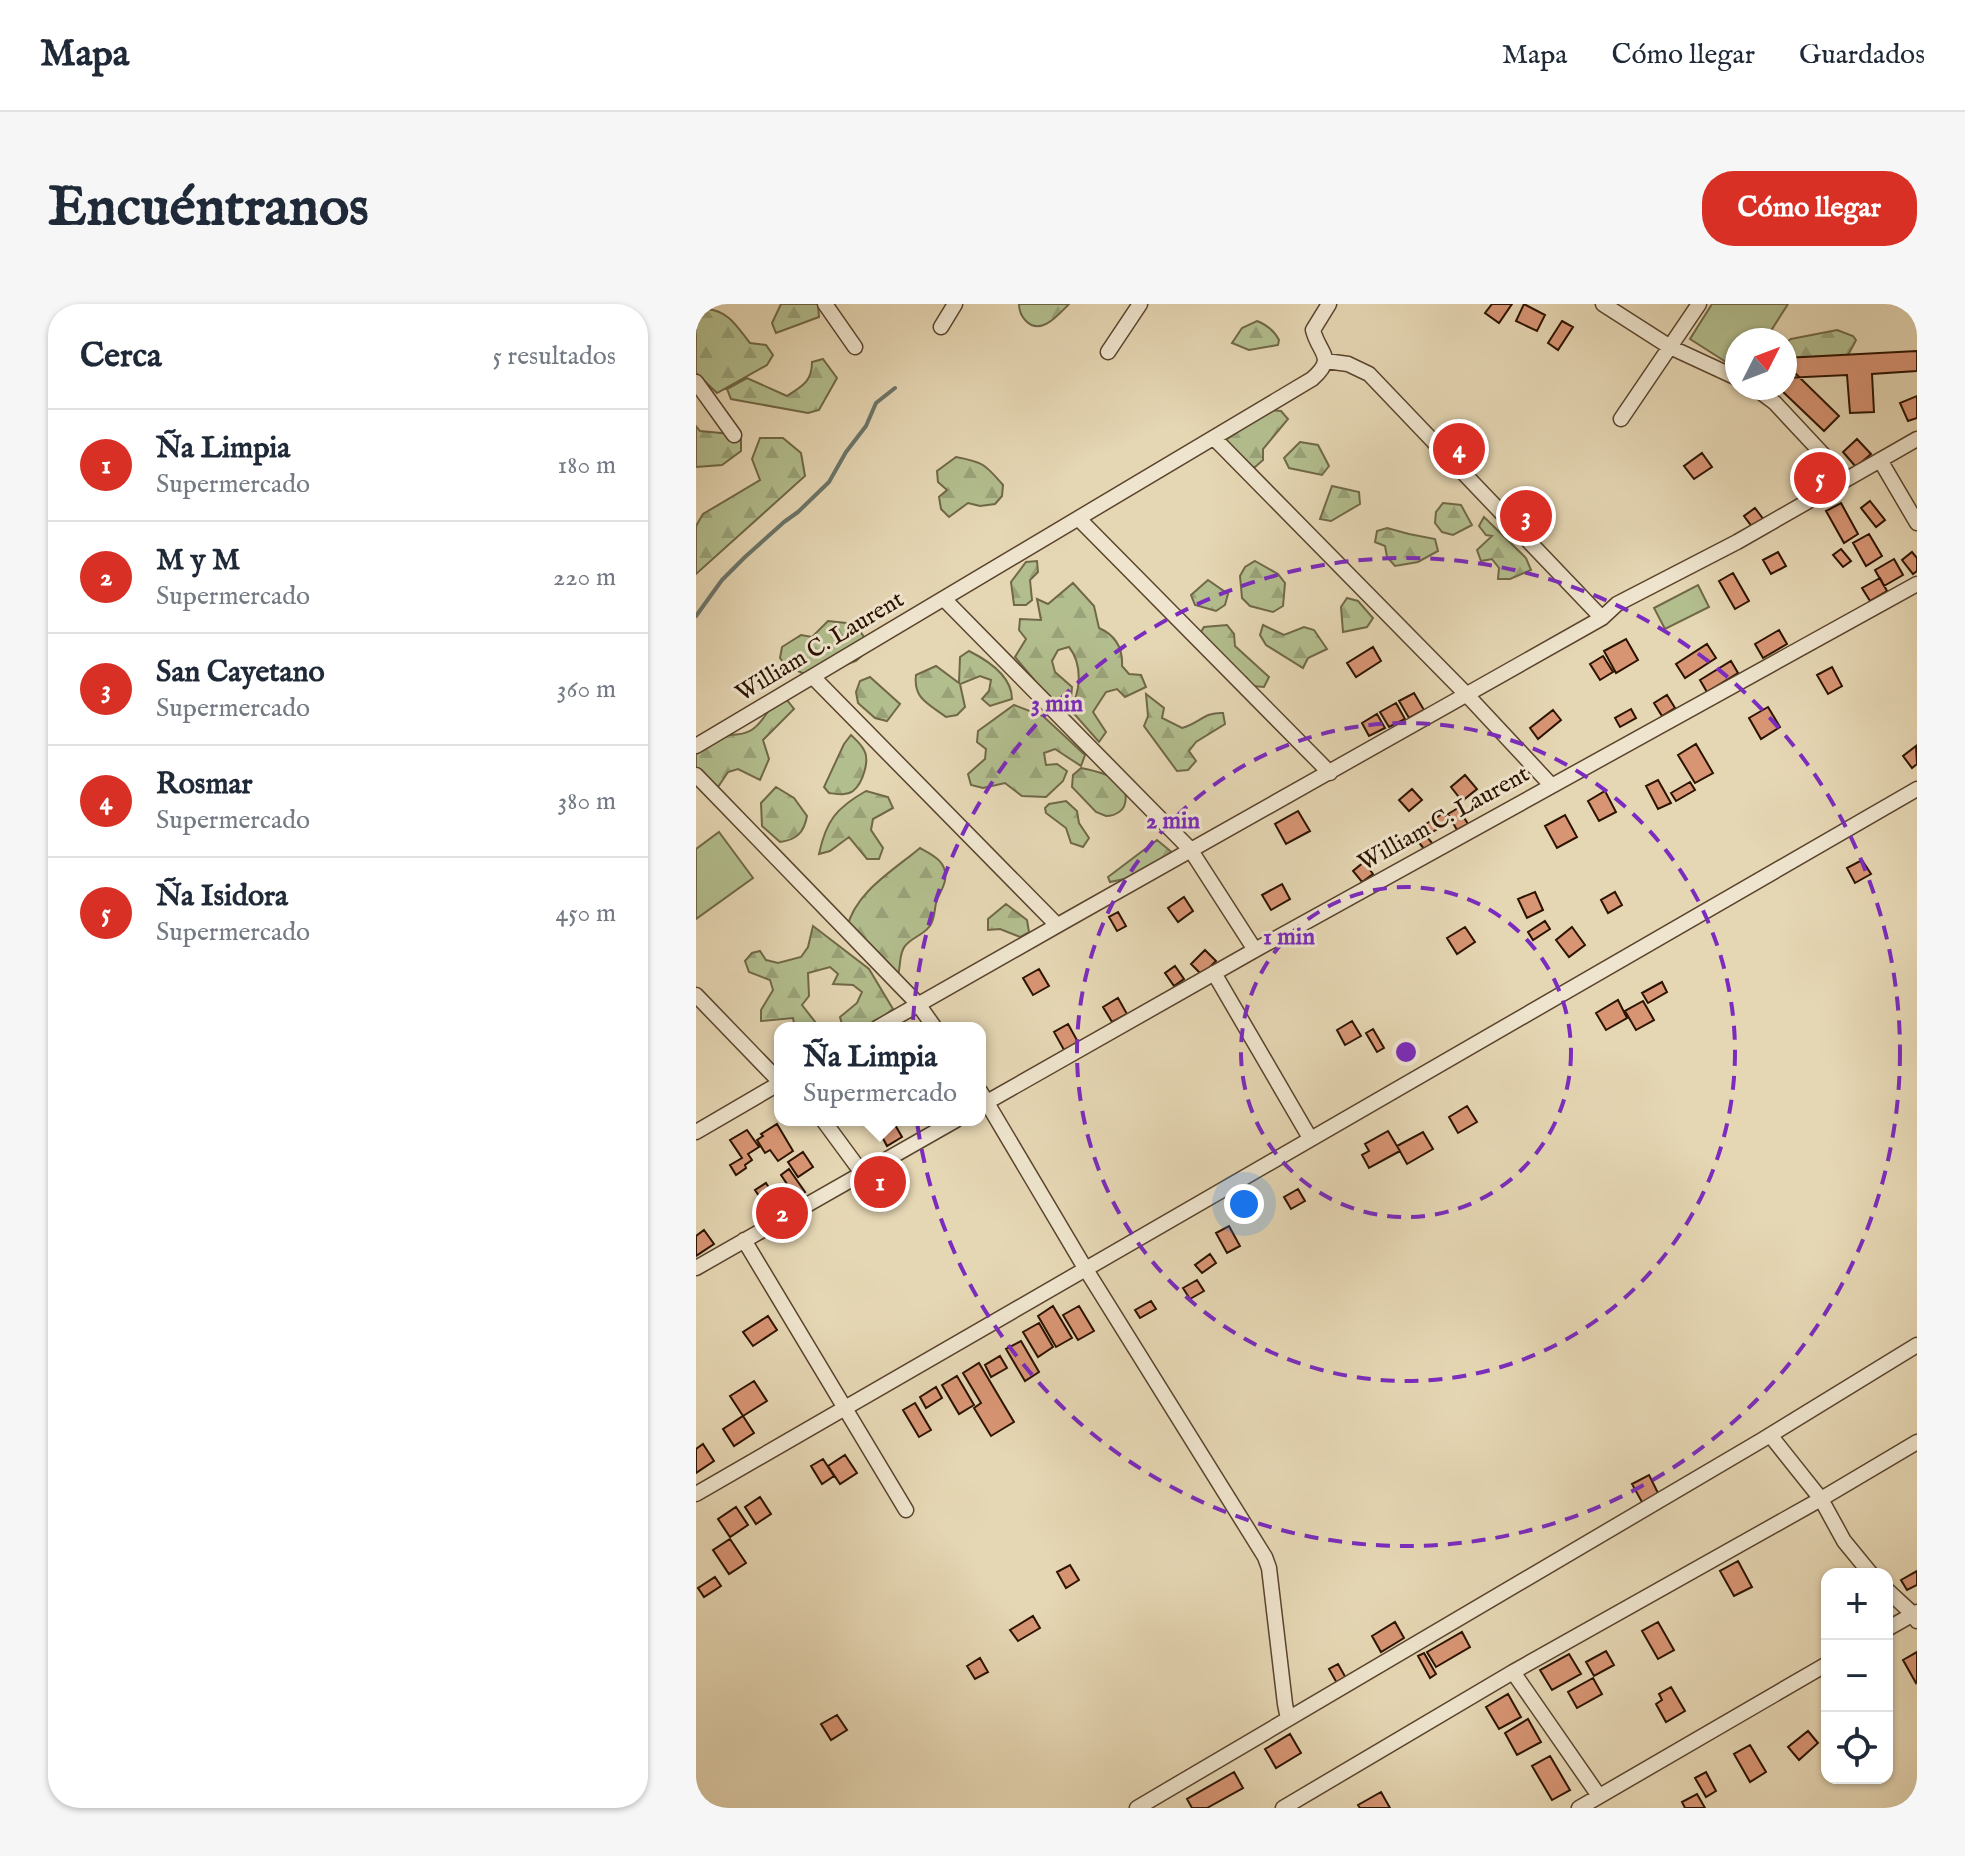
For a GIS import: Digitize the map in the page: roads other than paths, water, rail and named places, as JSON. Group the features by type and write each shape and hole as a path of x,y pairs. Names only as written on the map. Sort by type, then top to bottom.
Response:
{"street":[{"path":"825,304 855,347"},
{"path":"941,327 955,304"},
{"path":"1108,352 1140,304"},
{"path":"1329,304 1313,330 1326,361 1348,364 1369,374 1602,618"},
{"path":"1603,304 1670,347 1725,372"},
{"path":"1621,419 1699,304"},
{"name":"William C. Laurent","path":"696,746 1302,386 1321,371 1326,361"},
{"path":"696,382 734,435"},
{"path":"1771,400 1846,479"},
{"name":"William C. Laurent","path":"986,1098 1551,785 1467,695 1214,438"},
{"path":"887,1022 1602,618 1617,604 1737,542 1917,439"},
{"path":"1880,460 1917,523"},
{"path":"1079,519 1330,773"},
{"path":"1551,785 1917,584"},
{"path":"944,599 1190,849 1255,950"},
{"path":"813,677 1057,925"},
{"path":"696,775 918,1004 931,1022"},
{"path":"696,1494 1917,789"},
{"path":"1214,973 1310,1138"},
{"path":"696,995 774,1077"},
{"path":"696,1132 774,1086"},
{"path":"986,1105 1265,1557 1269,1568 1288,1719"},
{"path":"827,1126 862,1173"},
{"path":"696,1268 945,1126"},
{"path":"744,1240 906,1510"},
{"path":"1137,1808 1917,1345"},
{"path":"1770,1435 1821,1499 1844,1541 1866,1568"},
{"path":"1283,1808 1513,1672 1917,1442"},
{"path":"1893,1595 1916,1615 1893,1626"},
{"path":"1579,1808 1821,1667"},
{"path":"1513,1672 1599,1796"}],"waterway":[{"path":"696,616 722,580 829,482 866,426 876,403 895,388"}],"place":[{"name":"Rosmar","path":"1459,449"},
{"name":"Ña Isidora","path":"1820,478"},
{"name":"San Cayetano","path":"1526,516"},
{"name":"Ña Limpia","path":"880,1182"},
{"name":"M y M","path":"782,1213"}]}
